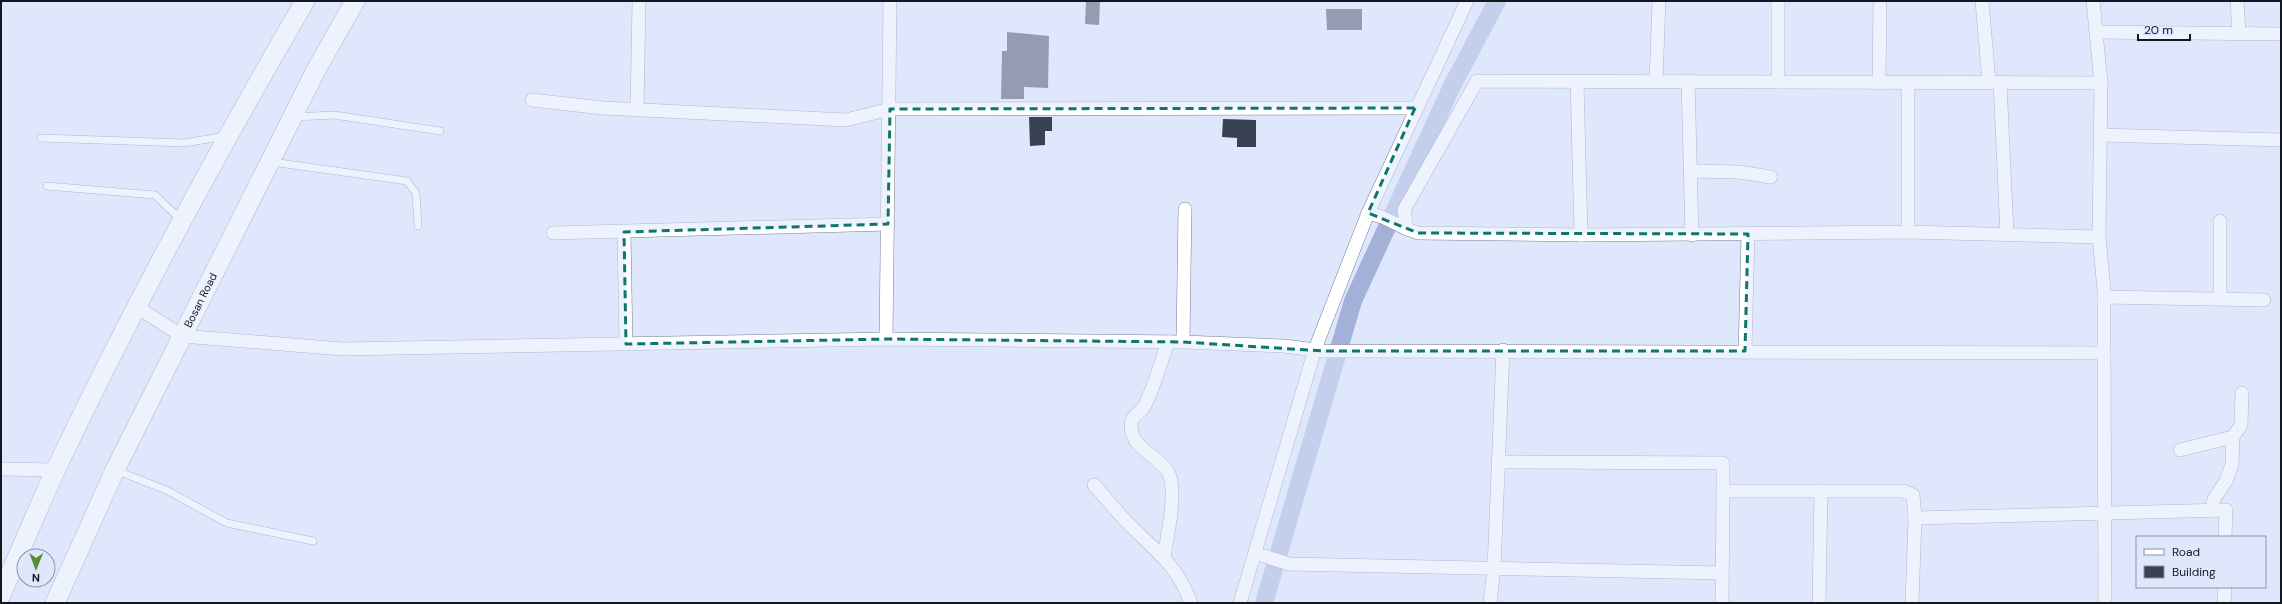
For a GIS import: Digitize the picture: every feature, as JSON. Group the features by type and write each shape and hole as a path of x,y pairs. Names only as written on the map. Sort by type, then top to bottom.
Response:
{"main road":[{"path":"1,595 56,470 137,307 227,136 305,1"},
{"name":"Bosan Road","path":"54,603 115,470 182,336 316,70 355,1"}],"street":[{"path":"637,110 639,1"},
{"path":"886,340 890,109 890,1"},
{"path":"1240,603 1319,350 1368,213 1415,108 1467,1"},
{"path":"1656,81 1659,1"},
{"path":"1778,1 1778,82"},
{"path":"1879,83 1880,1"},
{"path":"1982,1 1994,82 2007,234"},
{"path":"2093,1 2101,83 2099,237 2104,297 2105,603"},
{"path":"2237,1 2239,33"},
{"path":"2096,32 2281,34"},
{"path":"1401,226 1404,210 1477,81 2101,83"},
{"path":"1577,81 1581,235"},
{"path":"1688,81 1692,235"},
{"path":"1908,83 1908,232"},
{"path":"532,100 637,110 846,120 890,109 1415,108"},
{"path":"2101,135 2281,140"},
{"path":"1690,171 1739,172 1771,177"},
{"path":"1183,342 1185,209"},
{"path":"1368,213 1382,217 1418,233 1692,235 1908,232 2099,237"},
{"path":"2220,220 2220,298"},
{"path":"553,233 624,232 715,227 888,224"},
{"path":"624,232 626,344"},
{"path":"1745,351 1748,234"},
{"path":"2104,297 2264,300"},
{"path":"137,307 182,336 342,349 886,340 1183,342 1284,346 1319,350 2104,353"},
{"path":"1164,557 1172,491 1168,472 1137,445 1131,427 1133,416 1145,406 1168,342"},
{"path":"1490,603 1494,569 1503,350"},
{"path":"2211,510 2214,499 2226,482 2232,464 2234,437 2241,425 2242,393"},
{"path":"2180,450 2234,437"},
{"path":"1498,462 1723,463 1722,603"},
{"path":"1,469 56,470"},
{"path":"1094,484 1133,528 1173,566 1184,584 1191,603"},
{"path":"1723,491 1909,492 1913,495 1915,502 1912,603"},
{"path":"1819,603 1821,491"},
{"path":"1915,518 2226,510 2225,536"},
{"path":"1255,552 1289,564 1722,573"},
{"path":"2224,603 2225,588"}],"lane":[{"path":"292,117 334,115 440,131"},
{"path":"41,138 185,144 227,136"},
{"path":"270,161 407,181 416,193 418,226"},
{"path":"47,186 155,195 182,221"},
{"path":"115,470 166,490 227,523 313,541"}],"highlighted area":[{"path":"1415,108 1368,213 1418,233 1748,234 1745,351 1323,351 1183,342 886,339 626,344 624,232 888,224 890,109"}],"building":[{"path":"1086,1 1100,1 1099,25 1085,24"},
{"path":"1326,9 1362,9 1362,30 1327,30"},
{"path":"1007,32 1049,36 1048,88 1024,87 1024,99 1001,99 1002,51 1007,51"},
{"path":"1029,117 1052,117 1052,131 1045,131 1045,145 1030,146"},
{"path":"1223,119 1256,120 1256,147 1237,147 1237,138 1222,137"}],"waterway":[{"path":"1264,603 1353,301 1452,86 1497,1"}]}
